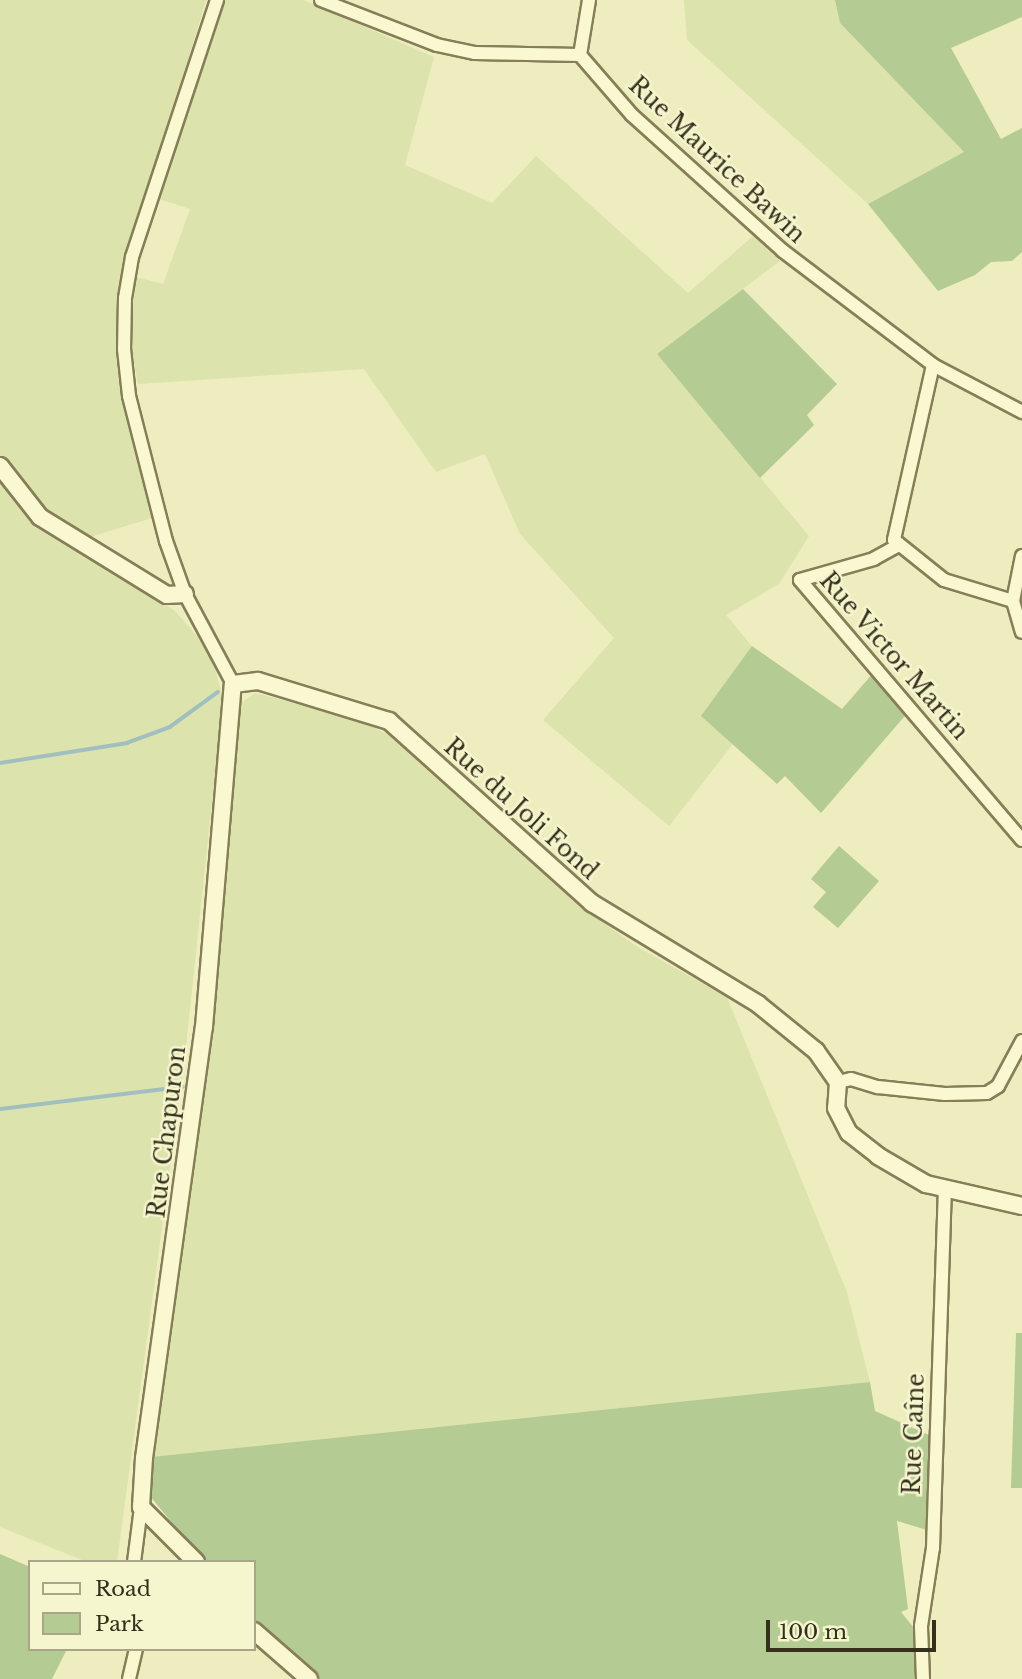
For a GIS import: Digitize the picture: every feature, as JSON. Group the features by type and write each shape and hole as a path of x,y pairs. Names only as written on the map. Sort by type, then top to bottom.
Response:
{"street":[{"path":"217,0 147,206 125,298 129,396 148,477 185,594 233,684"},
{"path":"321,0 437,45 475,53 580,55 589,0"},
{"name":"Rue Maurice Bawin","path":"580,55 632,115 783,251 933,365 1022,412"},
{"path":"933,365 897,524 897,546 944,580 1013,601"},
{"path":"0,466 40,517 167,595 185,594"},
{"name":"Rue Victor Martin","path":"897,546 874,559 800,580 1022,840"},
{"path":"1022,556 1013,601 1022,632"},
{"name":"Rue du Joli Fond","path":"233,684 258,681 389,721 592,903 758,1004 816,1051 838,1082"},
{"name":"Rue Chapuron","path":"141,1507 144,1458 204,1027 233,684"},
{"path":"1022,1041 998,1086 987,1093 956,1095 878,1087 851,1079 838,1082 836,1108 849,1133 905,1173 945,1189 1022,1206"},
{"name":"Rue Caîne","path":"923,1679 921,1626 933,1548 945,1189"},
{"path":"134,1560 141,1507"},
{"path":"141,1507 194,1560"},
{"path":"256,1634 309,1679"},
{"path":"129,1679 136,1651"}],"green space":[{"path":"0,0 206,0 119,289 121,390 152,518 70,543 175,611 198,637 215,668 223,698 185,1056 117,1560 82,1560 0,1527"},
{"path":"221,0 303,0 434,57 405,165 492,203 536,156 688,293 753,236 780,261 657,354 809,536 779,584 726,615 752,646 702,716 733,744 669,826 543,720 614,638 520,534 485,454 436,472 364,369 138,384 130,339 136,277 163,284 190,209 156,198"},
{"path":"684,0 835,0 840,23 964,152 868,204 687,40"},
{"path":"835,0 1022,0 1022,17 951,48 1001,139 1022,128 1022,252 1012,261 991,262 975,275 938,291 868,204 964,152 840,23"},
{"path":"743,289 837,384 807,415 814,425 760,478 657,354"},
{"path":"752,646 842,709 874,672 910,710 821,813 785,776 777,784 701,716"},
{"path":"255,693 362,721 387,734 574,902 639,948 727,997 847,1292 870,1382 151,1457 199,1117 237,706"},
{"path":"839,846 879,881 838,928 813,907 826,892 811,879"},
{"path":"1016,1333 1022,1333 1022,1488 1011,1488"},
{"path":"870,1382 875,1411 929,1435 927,1530 897,1521 908,1609 901,1612 914,1628 917,1679 319,1679 256,1623 256,1560 202,1560 150,1496 151,1457"},
{"path":"0,1554 28,1566 28,1651 66,1651 52,1679 0,1679"}],"waterway":[{"path":"0,763 127,743 170,727 218,692"},
{"path":"0,1109 183,1087"}]}
